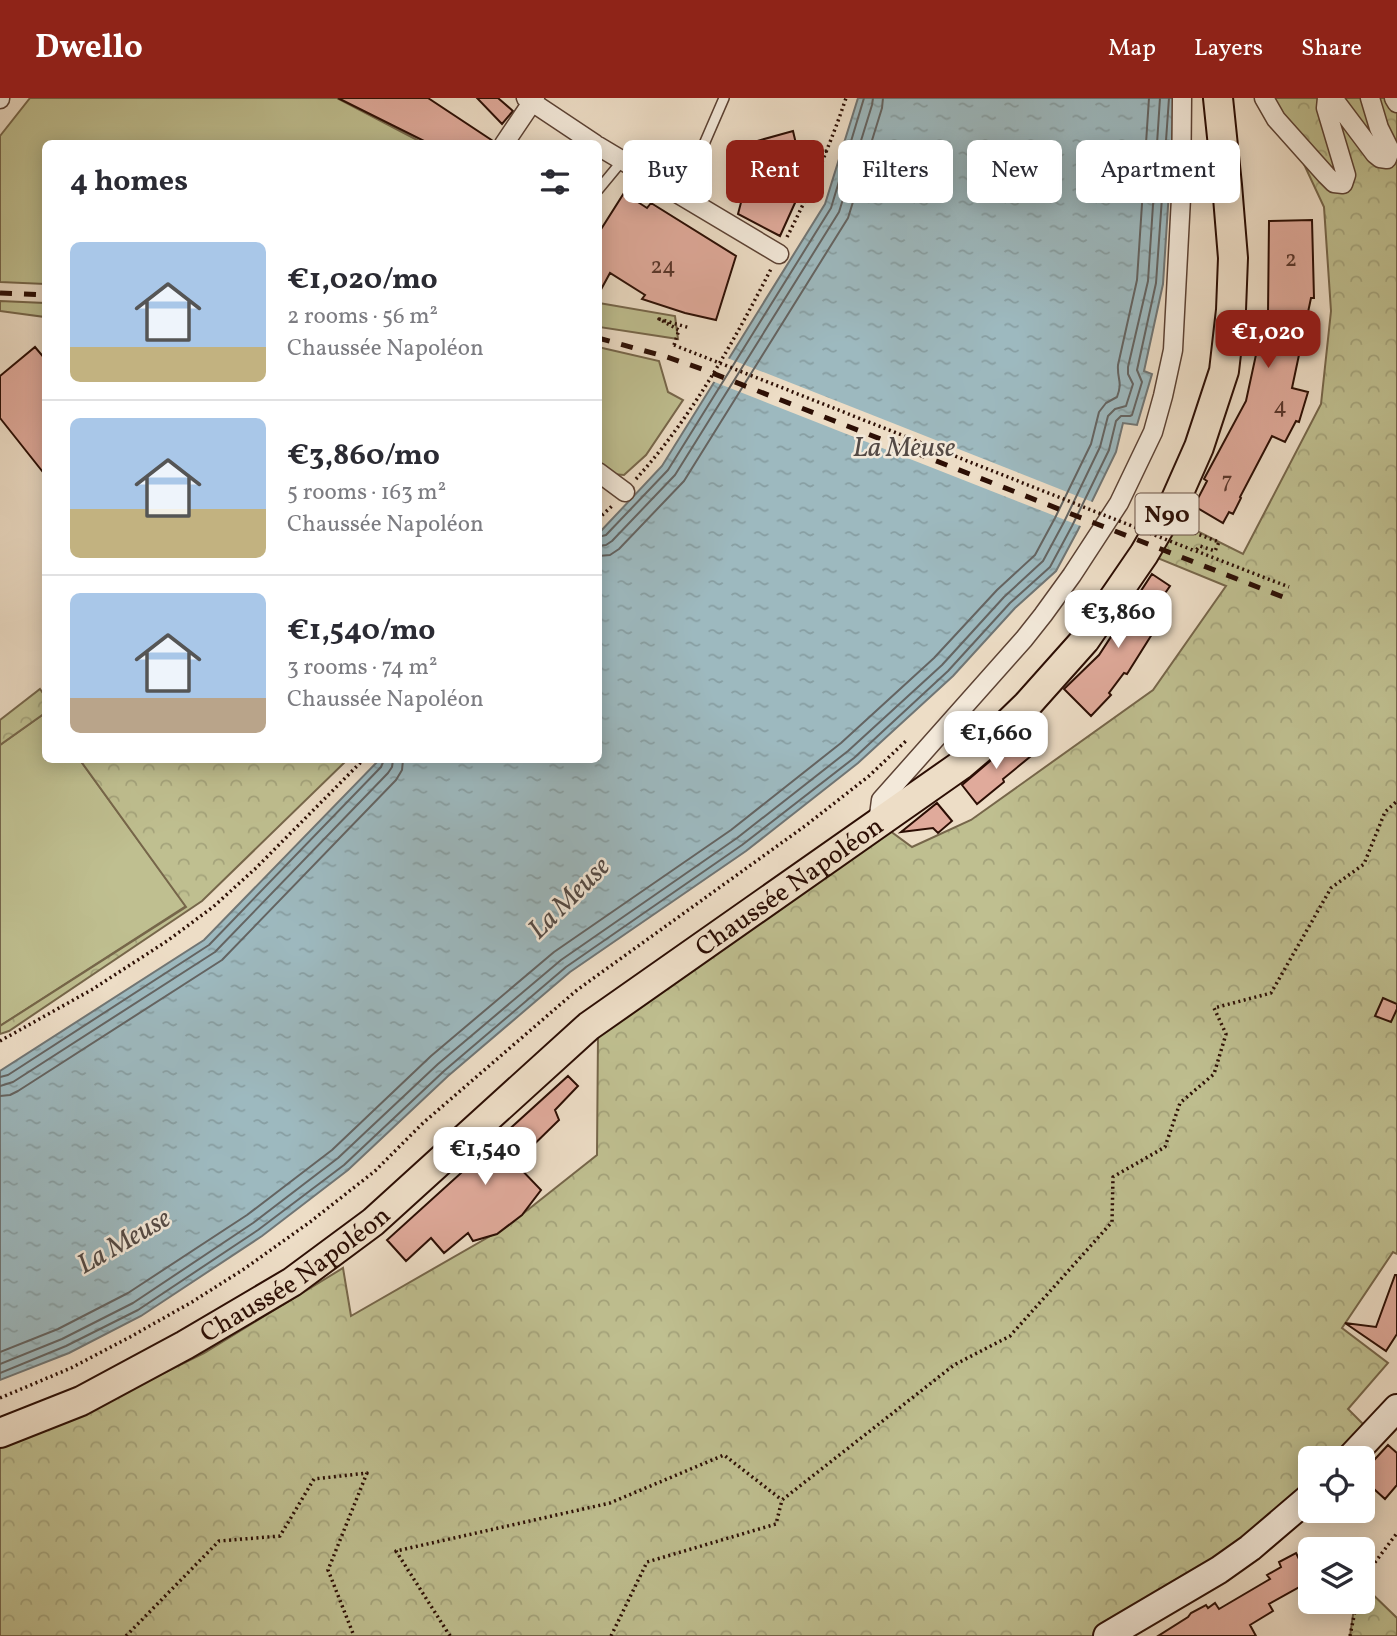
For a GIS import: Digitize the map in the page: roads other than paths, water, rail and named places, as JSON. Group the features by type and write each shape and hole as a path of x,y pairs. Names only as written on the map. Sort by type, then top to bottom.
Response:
{"main road":[{"name":"Chaussée Napoléon","path":"0,1433 93,1395 185,1345 321,1262 382,1214 589,1026 961,765 1027,705 1085,640 1144,554 1176,499 1199,447 1224,371 1231,310 1233,258 1218,98"}],"street":[{"path":"878,823 881,800 1024,639 1072,575 1119,503 1153,432 1173,350 1181,198 1182,98"},
{"path":"1264,98 1276,119 1326,175 1334,183 1343,184 1346,175 1326,108 1327,98"},
{"path":"1333,98 1375,154 1387,159 1390,150 1379,128 1370,98"},
{"path":"1394,98 1397,103"},
{"path":"506,140 531,100 590,140"},
{"path":"602,148 622,160"},
{"path":"695,203 779,254"},
{"path":"602,475 625,492"},
{"path":"1361,1446 1397,1408"},
{"path":"1107,1636 1219,1570 1250,1548 1298,1507"}],"lane":[{"path":"706,140 724,98"},
{"path":"602,185 622,160"}],"water":[{"name":"La Meuse","path":"858,98 1175,98 1172,140 1076,140 1076,203 1168,203 1163,284 1144,371 1152,374 1137,425 1123,423 1116,452 1056,571 1015,608 953,676 858,763 746,851 570,972 448,1076 348,1170 262,1236 141,1316 69,1353 0,1380 0,1071 204,940 376,763 602,763 602,530 662,466 825,204 838,162 838,203 953,203 953,140 845,140"}],"railway":[{"path":"0,293 42,295"},
{"path":"602,339 702,369 1283,597"}]}
